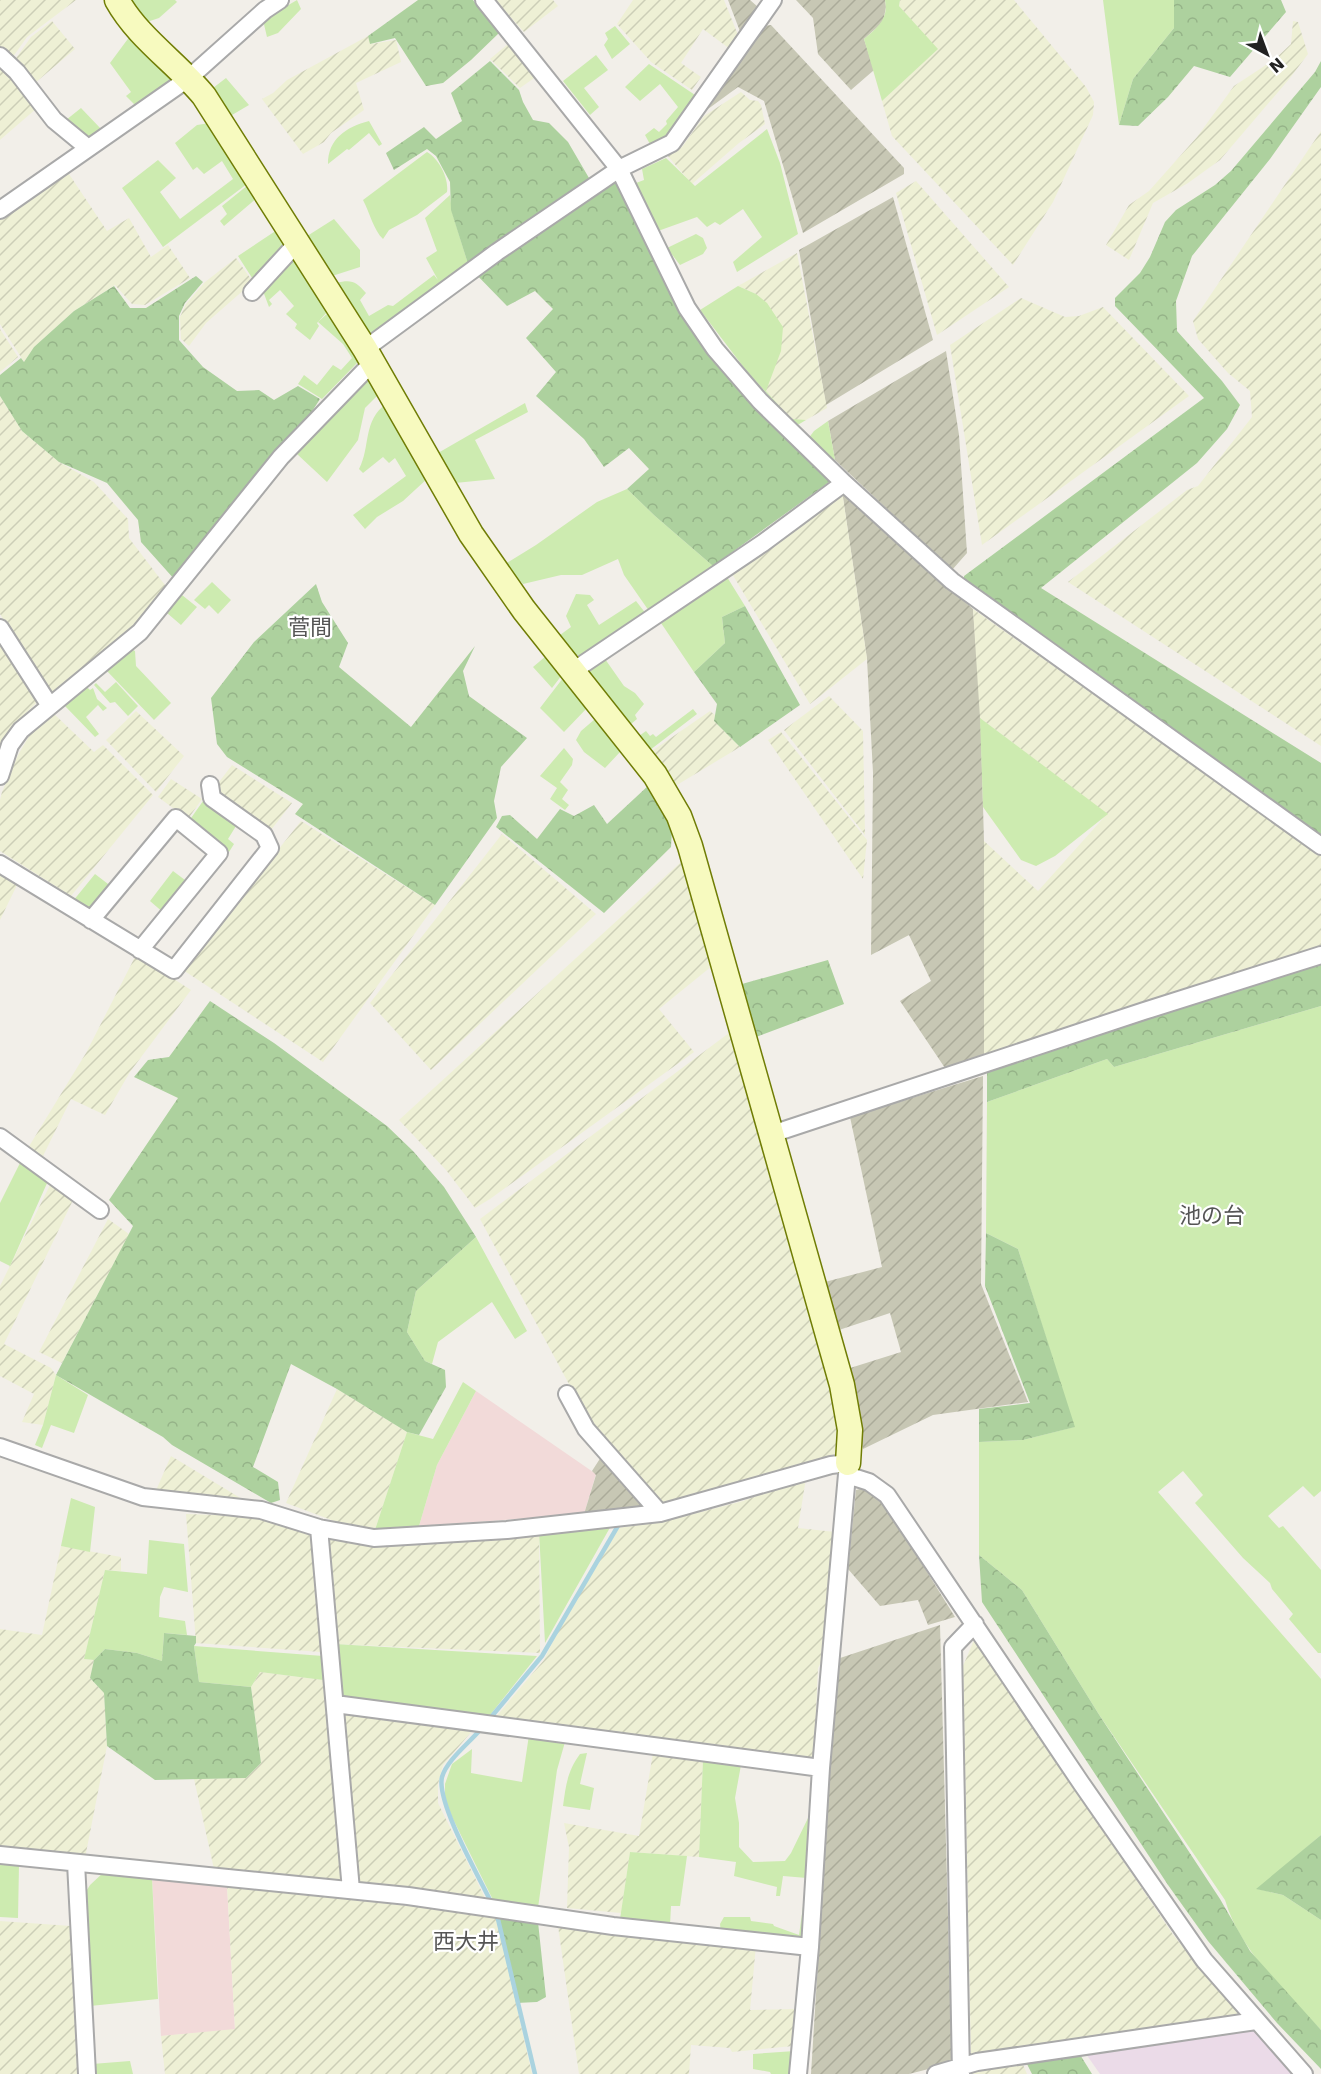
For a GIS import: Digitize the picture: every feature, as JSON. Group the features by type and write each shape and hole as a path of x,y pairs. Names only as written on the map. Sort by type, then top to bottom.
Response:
{"street":[{"path":"117,0 140,31 189,78 215,113 369,355 471,534 524,610 655,775 679,816 690,846 842,1385 850,1430 798,2074"},
{"path":"0,210 189,78 265,10 280,0"},
{"path":"484,0 619,169 687,308 715,349 760,401 844,483 962,588 1321,846"},
{"path":"0,776 4,760 15,737 140,632 281,457 369,355 497,252 619,169 672,143 765,3"},
{"path":"0,56 17,72 54,120 88,148"},
{"path":"252,292 298,242"},
{"path":"573,671 763,543 844,483"},
{"path":"0,628 50,706"},
{"path":"0,864 174,970 270,848 264,835 213,798 210,785"},
{"path":"91,920 176,818 219,853 140,950"},
{"path":"772,1134 1321,955"},
{"path":"0,1137 100,1210"},
{"path":"567,1394 586,1429 660,1513"},
{"path":"0,1447 143,1497 261,1510 319,1528 374,1538 507,1530 660,1513 831,1465 848,1469 887,1495 1204,1960 1304,2074"},
{"path":"319,1528 351,1890"},
{"path":"961,2070 953,1647 975,1624"},
{"path":"335,1704 821,1768"},
{"path":"0,1855 219,1875 408,1896 613,1926 810,1947"},
{"path":"76,1863 87,2074"},
{"path":"936,2074 961,2070 988,2060 1256,2021"}],"shaded area":[{"path":"0,0 76,0 27,37 10,61 0,50"},
{"path":"495,0 553,0 558,6 524,32"},
{"path":"633,0 724,0 738,35 730,49 703,29 681,63 701,77 692,90 651,62 617,24"},
{"path":"728,0 750,0 758,7 741,34"},
{"path":"796,0 885,0 883,22 864,39 874,70 851,90 818,54 813,18"},
{"path":"900,0 1014,0 1086,87 1094,102 1093,115 1053,202 1013,265 892,136 882,101 937,49 899,6"},
{"path":"52,21 75,49 35,83 14,61 31,37"},
{"path":"1293,21 1298,22 1308,54 1290,78 1220,160 1188,183 1153,203 1129,260 1106,245 1129,205 1149,191 1197,137 1234,86 1275,59 1291,44"},
{"path":"771,25 904,168 904,174 803,233 764,101 738,87 708,109 763,26"},
{"path":"368,36 371,44 396,40 401,62 356,83 364,110 331,133 324,142 303,154 262,99 273,93 287,80"},
{"path":"508,44 537,76 520,88 490,59"},
{"path":"0,64 37,108 0,140"},
{"path":"741,92 750,100 758,101 761,105 765,124 739,143 692,184 667,155 682,147 704,116"},
{"path":"1321,131 1321,746 1068,582 1187,490 1198,486 1252,417 1250,391 1228,373 1198,339 1193,321"},
{"path":"67,171 107,231 129,218 151,257 168,245 190,278 145,305 132,304 115,285 74,311 34,347 24,362 0,324 0,219"},
{"path":"916,181 1009,287 937,335 896,193"},
{"path":"893,197 933,340 826,405 799,250"},
{"path":"797,253 827,408 800,421 791,419 766,391 756,294 738,286"},
{"path":"236,258 253,282 206,323 189,346 181,339 180,317 186,304 205,282"},
{"path":"1021,298 1065,317 1079,316 1103,307 1189,396 982,545 950,345"},
{"path":"0,329 18,357 0,372"},
{"path":"946,351 959,435 967,553 952,570 835,460 828,421"},
{"path":"0,396 22,431 59,462 94,482 128,519 129,538 168,589 131,630 54,695 0,614"},
{"path":"842,491 973,609 980,700 984,841 984,1054 945,1068 900,1001 931,981 909,935 871,955 873,773 867,659"},
{"path":"842,491 867,659 810,704 731,572"},
{"path":"973,609 1321,856 1321,946 984,1054 984,841 1038,891 1107,814 980,718"},
{"path":"0,643 38,701 5,739 0,751"},
{"path":"829,696 863,731 865,835 784,730"},
{"path":"136,711 184,756 156,792 106,740"},
{"path":"710,711 715,715 714,721 740,747 672,788 649,753"},
{"path":"52,712 94,752 103,745 153,795 71,896 0,851 2,792 18,755 32,731"},
{"path":"781,732 867,840 863,879 768,740"},
{"path":"232,765 292,803 271,830 218,795 216,786"},
{"path":"171,779 202,799 188,819 158,797"},
{"path":"301,821 435,905 323,1062 183,970"},
{"path":"502,834 596,914 431,1070 370,1003"},
{"path":"681,862 686,866 712,966 659,1009 694,1052 475,1208 446,1170 399,1120"},
{"path":"0,871 16,880 17,885 0,920"},
{"path":"136,955 191,990 130,1072 105,1115 71,1099 43,1156 28,1148 86,1053"},
{"path":"733,1030 836,1403 841,1450 835,1457 664,1505 591,1425 480,1219"},
{"path":"983,1076 981,1284 1028,1402 933,1415 863,1449 847,1369 901,1352 890,1313 836,1331 821,1283 882,1267 850,1117"},
{"path":"51,1183 73,1200 4,1344 51,1368 56,1375 43,1425 22,1422 34,1394 0,1376 0,1286"},
{"path":"108,1219 129,1234 62,1363 39,1352"},
{"path":"337,1389 407,1432 375,1530 342,1524 286,1503"},
{"path":"476,1391 596,1474 584,1514 419,1526 437,1465"},
{"path":"171,1456 242,1499 154,1495"},
{"path":"601,1457 647,1504 644,1510 584,1514 596,1475 592,1471"},
{"path":"806,1478 798,1528 835,1532 825,1655 818,1668 817,1762 495,1718 544,1660 562,1623 618,1528 666,1521 743,1501"},
{"path":"864,1488 880,1496 955,1617 928,1625 918,1600 880,1606 848,1569 856,1490"},
{"path":"186,1514 246,1516 311,1531 321,1652 196,1643"},
{"path":"539,1532 540,1653 335,1644 323,1542 331,1536"},
{"path":"61,1546 121,1557 121,1571 105,1570 84,1659 94,1660 90,1678 104,1693 107,1746 85,1858 0,1848 0,1629 42,1635"},
{"path":"940,1625 952,2063 909,2074 811,2074 837,1659"},
{"path":"974,1640 1174,1936 1240,2016 971,2055 963,1666"},
{"path":"260,1672 323,1680 341,1880 214,1869 194,1779 246,1778 261,1763 251,1687"},
{"path":"341,1716 473,1730 443,1765 438,1784 438,1803 485,1898 481,1901 359,1883"},
{"path":"653,1753 703,1760 699,1857 630,1852 621,1913 567,1908 569,1847 564,1823 639,1836"},
{"path":"152,1878 227,1885 235,2030 161,2036"},
{"path":"227,1885 496,1916 532,2074 165,2074 161,2036 235,2029"},
{"path":"0,1921 71,1926 80,2074 0,2074"},
{"path":"558,1926 756,1945 750,2010 796,2009 793,2046 732,2052 730,2048 691,2045 689,2074 579,2074"},
{"path":"1255,2028 1294,2074 1100,2074 1086,2054"},
{"path":"1021,2060 1027,2074 969,2074 974,2068"}],"green space":[{"path":"130,0 175,0 177,2 159,18 147,22"},
{"path":"297,0 301,9 278,33 267,37 263,20"},
{"path":"418,0 473,0 499,33 443,83 426,86 395,38 370,44 368,36"},
{"path":"885,0 900,0 899,6 938,49 882,101 864,39 884,18"},
{"path":"1103,0 1174,0 1174,28 1133,79 1119,125"},
{"path":"1174,0 1281,0 1286,12 1230,77 1194,66 1168,97 1138,126 1119,125 1133,79 1174,28"},
{"path":"615,26 630,44 612,59 604,45 608,39 605,33"},
{"path":"130,36 175,79 137,107 126,96 131,92 110,63"},
{"path":"596,55 608,70 584,88 599,107 590,115 563,81"},
{"path":"490,61 519,90 533,120 549,123 568,142 589,178 617,179 679,308 832,480 713,566 627,489 649,469 629,448 604,467 584,439 536,396 556,372 526,338 553,309 535,291 507,306 469,267 451,210 450,182 436,156 427,149 394,170 386,153 424,127 436,139 462,121 451,93"},
{"path":"1321,61 1321,87 1270,159 1192,256 1176,301 1177,331 1222,381 1240,405 1227,429 1197,463 1041,588 1321,763 1321,835 964,582 964,576 1204,398 1115,306 1115,298 1140,273 1150,257 1165,222 1176,210 1215,185 1231,171 1315,72"},
{"path":"649,64 698,97 670,137 651,146 645,135 654,128 659,132 678,107 660,84 640,101 625,87"},
{"path":"226,78 249,105 232,115 213,88"},
{"path":"81,108 102,130 90,137 80,134 66,120"},
{"path":"369,121 382,144 379,146 369,133 328,164 331,148 340,135"},
{"path":"210,123 247,184 163,247 122,188 158,160 176,178 160,192 180,219 233,179 222,161 204,174 197,167 193,170 175,143 197,125"},
{"path":"767,129 780,163 798,234 737,272 733,262 762,237 743,209 720,225 715,222 707,227 697,217 658,231 636,183 644,180 642,169 666,158 695,186"},
{"path":"427,152 442,169 447,192 417,215 389,230 383,239 374,226 363,200"},
{"path":"248,185 258,197 224,226 220,221 227,214 222,206"},
{"path":"450,195 452,212 469,267 373,333 368,332 336,283 353,282 366,293 360,300 369,316 388,305 393,306 434,275 438,280 426,258 437,251 425,218"},
{"path":"334,219 360,250 360,267 329,277 304,238"},
{"path":"277,230 286,244 254,281 238,256"},
{"path":"696,234 703,238 707,248 703,254 680,265 667,248"},
{"path":"294,258 328,311 317,323 319,326 310,340 295,328 297,324 286,314 294,306 280,290 269,300 272,304 269,307 263,291"},
{"path":"196,276 203,282 185,303 179,316 179,340 203,367 237,391 259,390 274,400 298,386 320,399 311,413 276,451 175,580 141,542 138,520 107,483 59,462 22,431 0,396 0,375 21,358 24,362 34,347 74,311 114,286 130,308 146,308"},
{"path":"738,286 756,294 767,303 783,327 781,351 766,391 791,419 806,420 796,426 745,369 700,310"},
{"path":"329,312 358,362 322,399 298,384 304,375 317,385 333,365 341,370 352,358 343,344 318,322"},
{"path":"370,377 381,392 365,408 358,440 327,482 297,454"},
{"path":"387,403 428,478 403,501 377,517 365,529 353,515 406,476 395,458 389,463 383,457 363,473 359,469 370,426 379,410"},
{"path":"525,403 528,412 475,440 495,479 455,483 438,453"},
{"path":"828,421 835,460 808,439 814,431"},
{"path":"627,489 713,566 649,611 624,575 618,559 582,575 561,575 523,584 505,564 597,502"},
{"path":"727,577 745,606 722,617 725,643 694,672 659,620"},
{"path":"212,582 231,600 218,614 209,605 205,609 194,600"},
{"path":"316,584 322,602 348,643 339,667 411,727 475,646 463,671 469,696 527,738 501,767 494,801 497,818 435,905 295,814 303,804 227,757 217,744 211,698 254,642"},
{"path":"576,594 590,595 594,600 587,605 599,625 636,601 647,615 580,655 574,655 560,635 571,627 566,616"},
{"path":"182,595 197,607 181,625 167,613"},
{"path":"745,606 800,705 740,747 714,721 717,704 694,672 725,643 722,617"},
{"path":"131,649 135,651 136,666 171,703 154,720 106,670"},
{"path":"546,656 562,675 552,688 533,667"},
{"path":"605,659 624,686 635,693 644,704 635,715 637,719 631,724 589,674 589,669"},
{"path":"563,678 587,708 564,732 540,708"},
{"path":"116,682 138,706 128,716 115,702 110,703 94,685 96,683 105,692"},
{"path":"87,687 90,690 93,688 97,699 107,708 103,711 98,705 86,717 99,734 95,737 65,706"},
{"path":"693,709 697,714 650,750 639,736 646,731 650,736 653,734 656,737"},
{"path":"980,718 1108,814 1055,856 1036,866 1021,860 983,807"},
{"path":"595,719 620,752 605,768 584,752 576,740 581,731"},
{"path":"564,748 573,759 572,765 560,782 568,790 562,799 569,805 565,810 550,799 557,788 540,776"},
{"path":"649,785 672,829 671,847 604,913 496,827 502,816 510,815 537,839 560,809 574,816 594,805 607,824"},
{"path":"203,801 236,826 228,839 234,844 229,852 189,821"},
{"path":"173,871 189,883 165,914 150,901"},
{"path":"95,874 112,887 88,910 73,901"},
{"path":"828,960 844,1004 756,1037 742,984"},
{"path":"1321,963 1321,1006 1114,1067 1107,1059 987,1102 987,1070"},
{"path":"210,1001 274,1043 387,1126 413,1151 444,1187 476,1237 416,1291 407,1332 425,1361 445,1370 446,1387 419,1435 407,1432 291,1364 253,1467 278,1482 280,1500 271,1503 56,1375 133,1226 109,1200 178,1098 134,1077 148,1060 169,1057"},
{"path":"1321,1006 1321,1491 1314,1497 1303,1486 1268,1516 1279,1528 1283,1526 1321,1570 1321,1653 1318,1653 1289,1619 1293,1614 1272,1589 1270,1583 1243,1558 1195,1503 1203,1495 1183,1471 1158,1492 1321,1679 1321,1835 1258,1889 1283,1895 1321,1920 1321,2030 1279,1986 1252,1953 1241,1936 1225,1900 1098,1713 1022,1590 979,1555 979,1442 1023,1440 1074,1427 1018,1249 986,1233 987,1102 1107,1059 1114,1067"},
{"path":"21,1161 48,1181 10,1266 0,1261 0,1203"},
{"path":"986,1233 1018,1249 1075,1427 1023,1440 979,1442 979,1409 1030,1403 985,1286"},
{"path":"476,1237 527,1331 515,1339 492,1302 438,1342 432,1364 425,1361 407,1332 416,1291"},
{"path":"56,1375 88,1395 74,1433 51,1425 42,1448 35,1445 43,1425"},
{"path":"463,1382 476,1391 437,1465 419,1526 395,1530 375,1530 407,1432 433,1439"},
{"path":"71,1498 95,1507 90,1552 61,1546"},
{"path":"612,1524 545,1643 539,1532"},
{"path":"149,1540 184,1544 188,1592 164,1587 160,1597 159,1617 185,1621 187,1635 164,1633 162,1661 137,1653 105,1649 94,1660 84,1659 105,1570 147,1574"},
{"path":"979,1555 1022,1590 1098,1713 1220,1899 1250,1951 1321,2030 1321,2069 1277,2023 1208,1941 1168,1885 982,1602"},
{"path":"164,1633 196,1636 194,1646 199,1682 251,1687 261,1763 246,1778 155,1780 107,1746 104,1693 90,1678 94,1660 105,1649 137,1653 162,1661"},
{"path":"335,1644 537,1656 490,1715 345,1697 339,1692"},
{"path":"194,1646 323,1656 323,1680 260,1672 251,1687 199,1682"},
{"path":"529,1735 565,1742 557,1770 538,1908 494,1902 445,1798 445,1784 452,1764 472,1749 471,1773 522,1782"},
{"path":"587,1753 580,1784 594,1788 590,1810 563,1806 572,1767 580,1754"},
{"path":"703,1760 741,1765 735,1798 739,1823 739,1847 753,1862 785,1861 809,1816 814,1821 804,1940 721,1933 720,1924 724,1917 750,1917 751,1921 773,1924 799,1935 807,1878 783,1876 780,1896 776,1896 777,1887 734,1876 736,1862 699,1857"},
{"path":"1321,1835 1321,1920 1283,1895 1256,1889"},
{"path":"630,1852 687,1856 680,1906 671,1906 670,1925 620,1919"},
{"path":"0,1863 19,1865 18,1918 0,1917"},
{"path":"104,1872 152,1878 158,1999 90,2006 82,1898 90,1885"},
{"path":"496,1916 538,1922 546,1997 537,2002 516,2003"},
{"path":"795,2051 792,2074 771,2074 753,2069 753,2054"},
{"path":"1079,2053 1092,2074 1032,2074 1026,2062"},
{"path":"130,2061 133,2074 93,2074 92,2064"}],"waterway":[{"path":"492,1716 542,1656 619,1524"},
{"path":"480,1730 448,1764 442,1777 442,1789 452,1821 491,1902"},
{"path":"497,1915 535,2074"}],"district":[{"name":"菅間","path":"310,627"},
{"name":"池の台","path":"1212,1215"},
{"name":"西大井","path":"466,1941"}]}
